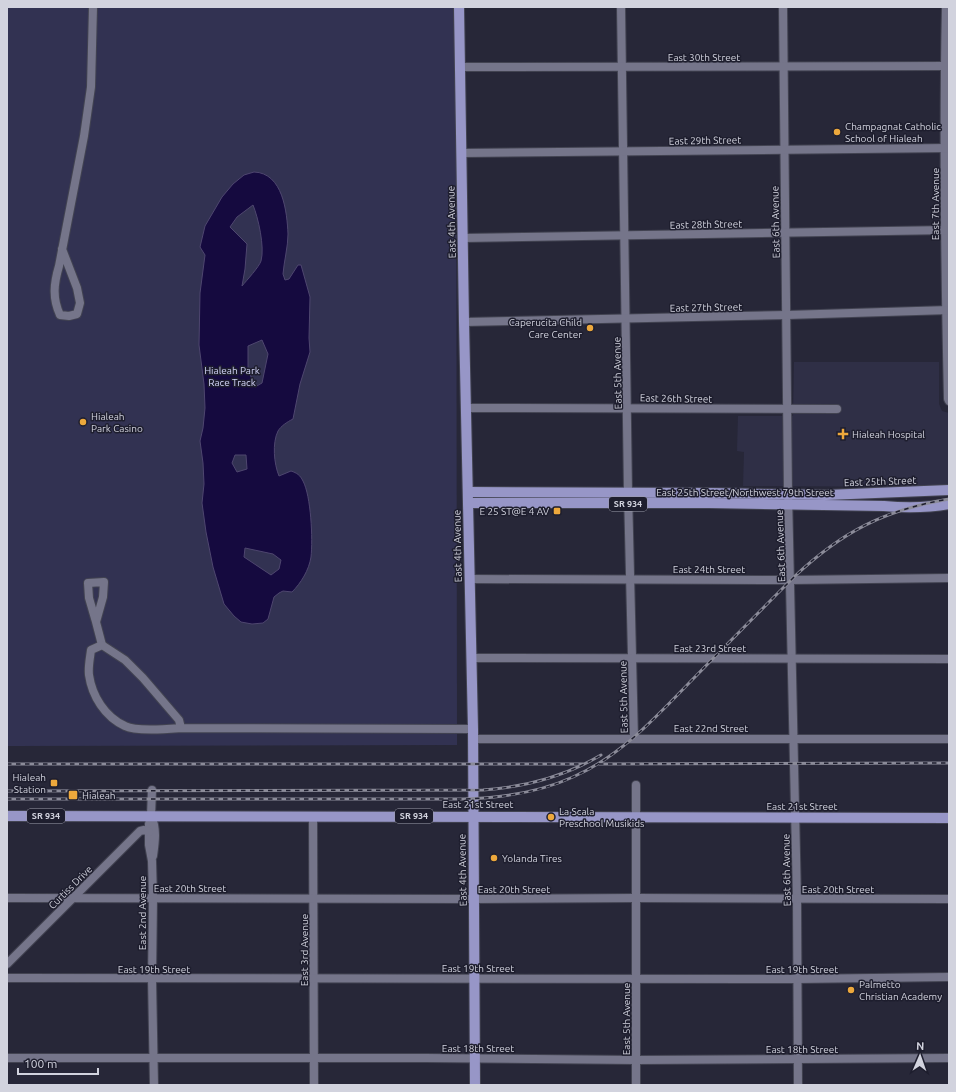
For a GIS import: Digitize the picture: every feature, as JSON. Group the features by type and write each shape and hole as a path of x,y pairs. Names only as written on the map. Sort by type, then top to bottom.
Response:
{"main road":[{"name":"East 4th Avenue","path":"459,7 473,734 475,1085"},
{"name":"East 25th Street","path":"788,499 826,495 949,490"},
{"name":"East 25th Street/Northwest 79th Street","path":"468,492 628,492 788,499 904,508 924,508 949,504"},
{"name":"East 25th Street/Northwest 79th Street","path":"468,504 628,504 788,499"},
{"name":"East 21st Street","path":"7,816 473,816 796,819 949,818"}],"street":[{"path":"62,249 77,288 80,303 77,314 69,316 60,315 57,309 54,282 84,136 91,87 93,7"},
{"name":"East 5th Avenue","path":"621,7 628,408 628,504 634,738"},
{"name":"East 6th Avenue","path":"783,7 788,499 796,819 798,1085"},
{"name":"East 7th Avenue","path":"946,7 947,310 949,401"},
{"name":"East 30th Street","path":"460,67 947,66"},
{"name":"East 29th Street","path":"462,153 947,148"},
{"name":"East 28th Street","path":"463,238 947,230"},
{"name":"East 27th Street","path":"464,322 947,310"},
{"name":"East 26th Street","path":"466,408 837,409"},
{"name":"East 24th Street","path":"469,579 630,578 791,580 949,578"},
{"path":"96,622 102,645 125,660 143,678 179,720 180,728"},
{"name":"East 22nd Street","path":"102,645 91,650 89,674 96,698 107,714 126,727 154,730 180,728 634,738 949,739"},
{"name":"East 23rd Street","path":"471,658 949,659"},
{"name":"East 5th Avenue","path":"636,785 636,1085"},
{"path":"151,816 152,790"},
{"name":"East 2nd Avenue","path":"151,816 149,824 149,845 152,861 153,898 152,979 154,1085"},
{"name":"East 2nd Avenue","path":"151,816 155,824 155,845 152,861"},
{"name":"East 3rd Avenue","path":"312,816 314,1085"},
{"name":"Curtiss Drive","path":"7,964 140,831 144,830 149,832"},
{"name":"East 20th Street","path":"7,898 949,899"},
{"name":"East 19th Street","path":"7,978 797,979 949,977"},
{"name":"East 18th Street","path":"7,1058 314,1057 636,1060 949,1058"}],"shaded area":[{"path":"254,172 264,174 277,186 282,195 288,234 283,274 285,280 289,279 298,265 301,265 310,297 310,352 300,384 293,419 284,424 278,431 275,441 274,454 279,476 291,471 298,474 306,488 311,518 311,557 306,571 292,592 283,591 274,597 268,619 263,623 252,624 241,622 224,604 213,567 202,503 204,484 200,441 205,408 204,384 199,345 200,293 205,255 200,247 205,226 222,197 233,184 244,175","holes":["253,205 262,240 262,255 260,264 242,286 247,244 230,227 237,217","262,340 268,354 262,383 255,387 248,369 248,346","235,455 246,455 247,469 237,472 232,463","245,548 273,554 281,560 279,569 271,575 244,557"]},
{"name":"Hialeah Hospital","path":"794,362 939,362 939,404 942,411 949,413 949,486 743,486 744,452 737,451 738,416 793,416"}],"green space":[{"name":"Hialeah Park Race Track","path":"7,7 456,7 457,745 7,746"}],"railway":[{"path":"7,799 463,799 519,794 546,787 573,777 607,758 622,747 665,708 795,576 830,547 847,535 884,517 904,509 949,499"},
{"path":"7,791 483,790 499,789 544,780 587,763 601,755"},
{"path":"599,764 949,763"},
{"path":"7,764 583,764"}],"place":[{"name":"Champagnat Catholic School of Hialeah","path":"837,132"},
{"name":"Caperucita Child Care Center","path":"590,328"},
{"name":"Hialeah Park Casino","path":"83,422"},
{"name":"Hialeah Hospital","path":"843,434"},
{"name":"E 25 ST@E 4 AV","path":"557,511"},
{"name":"Hialeah Station","path":"54,783"},
{"name":"Hialeah","path":"73,795"},
{"name":"La Scala Preschool Musikids","path":"551,817"},
{"name":"Yolanda Tires","path":"494,858"},
{"name":"Palmetto Christian Academy","path":"851,990"}]}
